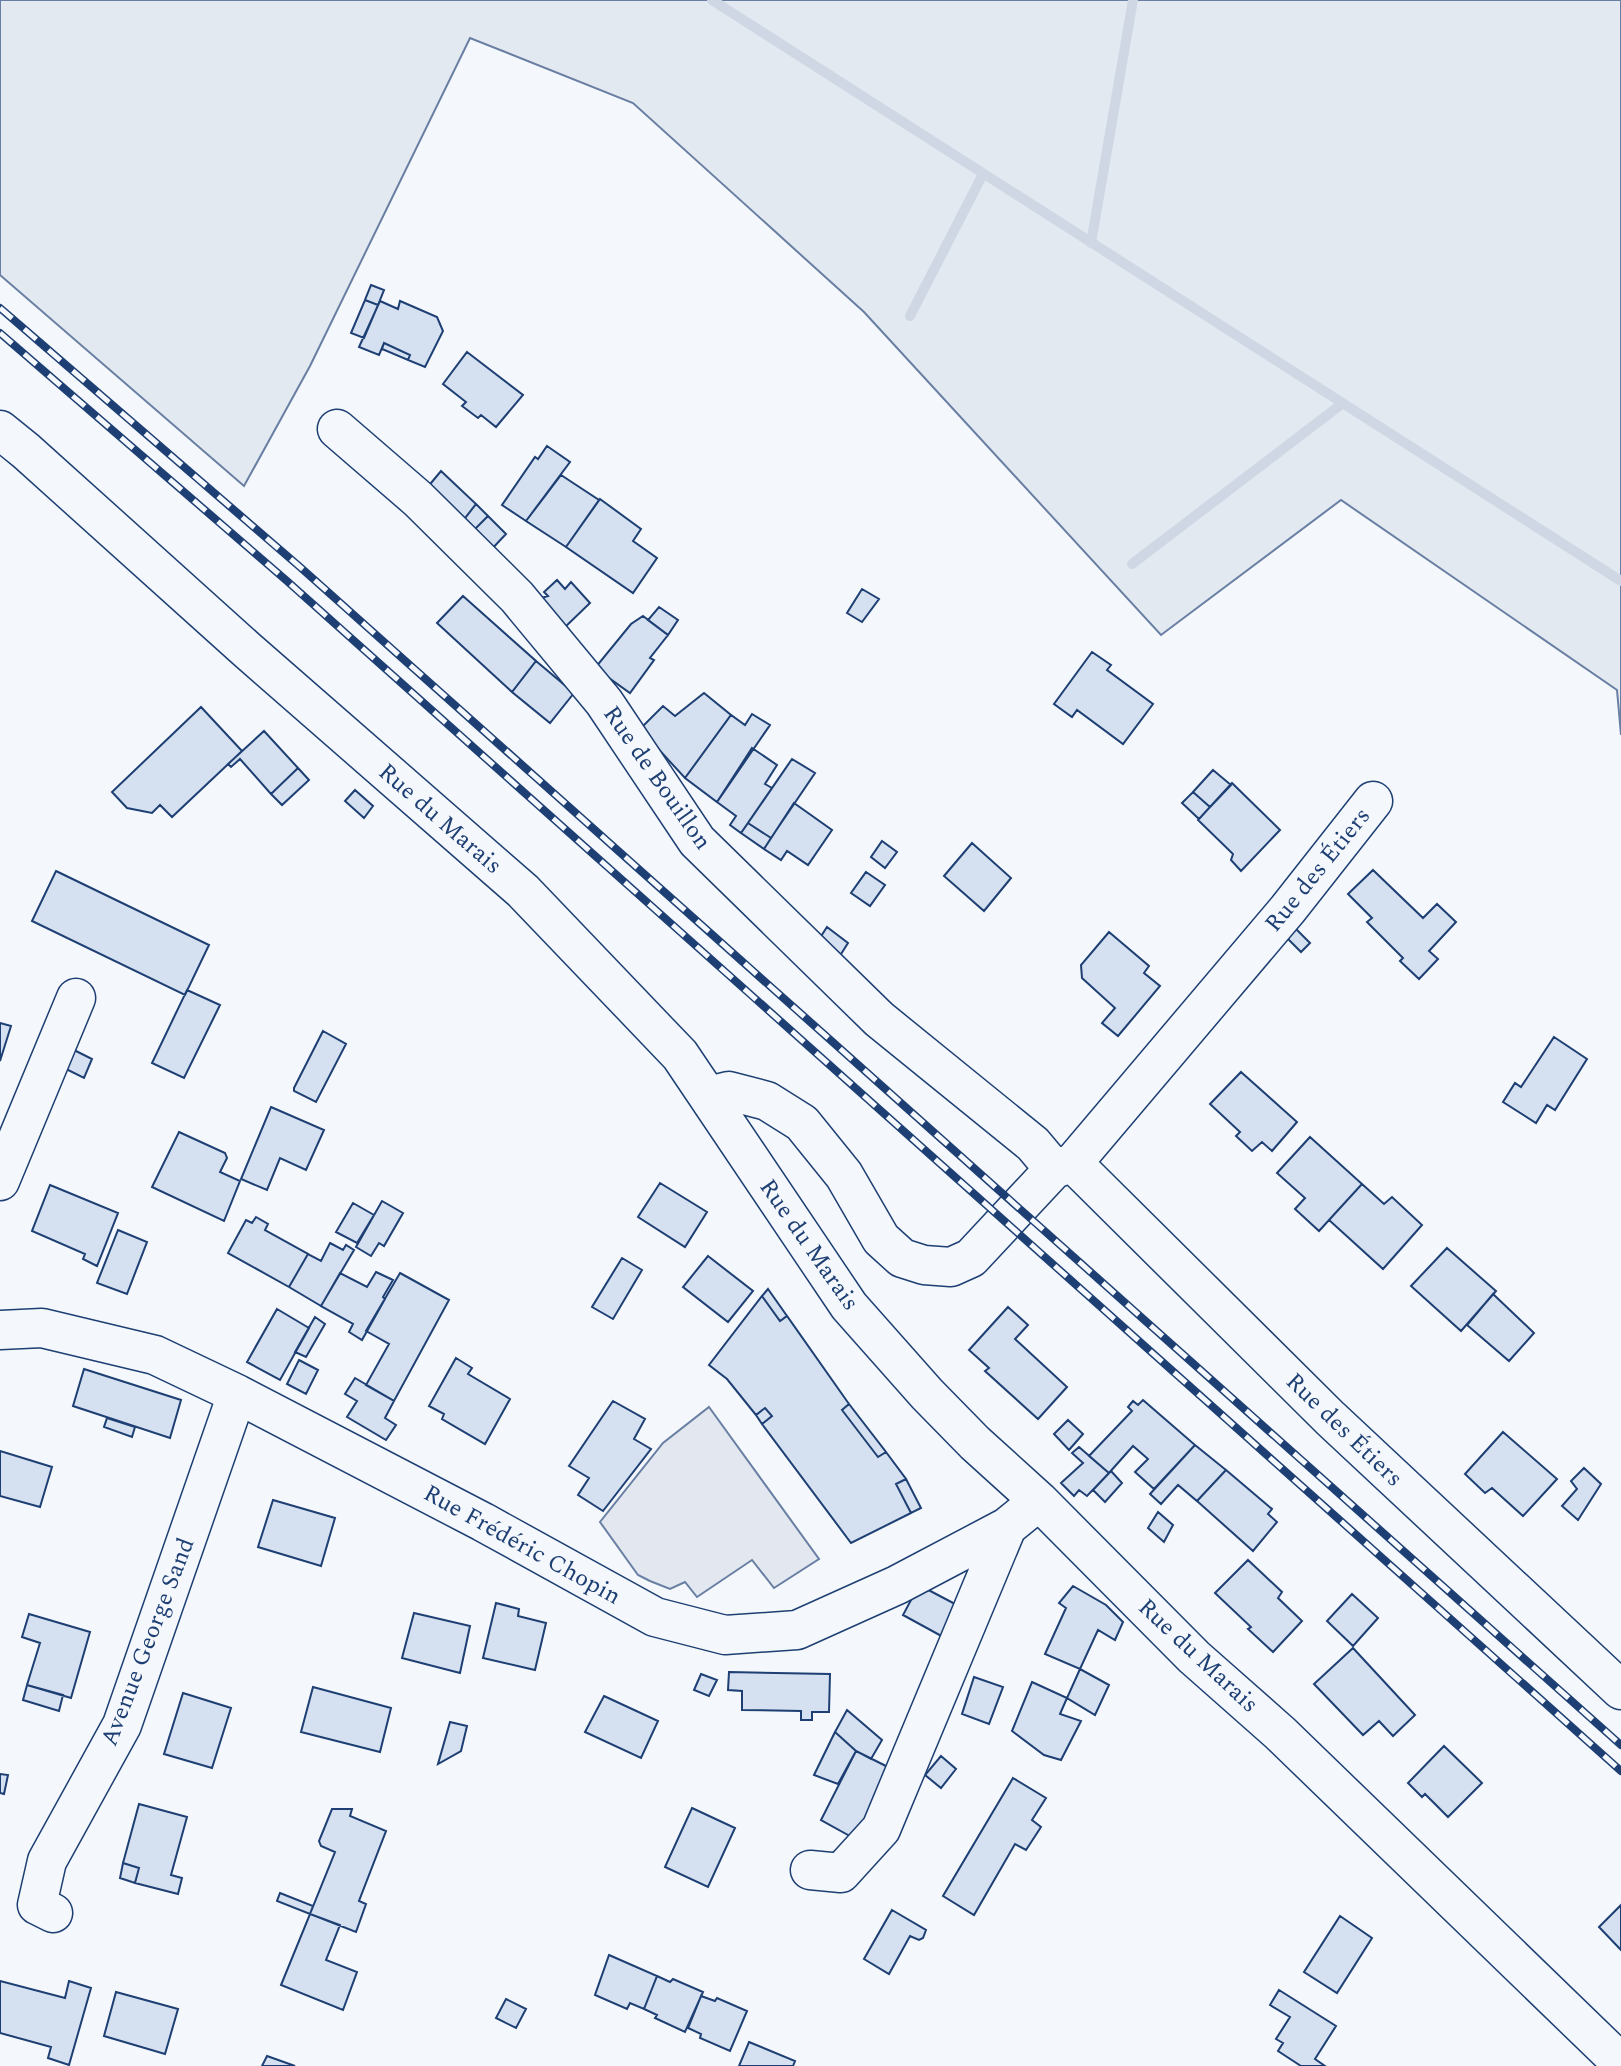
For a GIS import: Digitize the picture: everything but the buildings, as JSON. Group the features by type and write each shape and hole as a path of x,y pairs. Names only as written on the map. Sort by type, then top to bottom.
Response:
{"street":[{"name":"Rue de Bouillon","path":"337,429 418,499 517,597 604,702 697,841 880,1019 1063,1166"},
{"name":"Rue du Marais","path":"0,430 523,891 680,1055 849,1306 965,1433 1039,1501 1194,1657 1280,1733 1621,2063"},
{"name":"Rue des Étiers","path":"709,1096 729,1091 767,1101 802,1123 844,1175 881,1239 902,1258 924,1265 951,1267 971,1258 1063,1166 1288,909 1373,801"},
{"path":"0,1181 76,998"},
{"name":"Rue des Étiers","path":"1063,1166 1621,1690"},
{"name":"Rue Frédéric Chopin","path":"0,1330 42,1328 155,1355 237,1394 483,1522 655,1617 724,1635 797,1630 897,1585 1007,1527 1039,1501"},
{"name":"Avenue George Sand","path":"53,1913 37,1905 47,1861 122,1725 237,1394"},
{"path":"810,1870 841,1873 881,1829 1007,1527"}],"shaded area":[{"path":"0,0 1621,0 1621,735 1617,690 1341,500 1161,635 864,312 633,103 470,38 310,366 244,486 0,275"},
{"path":"709,1407 819,1559 774,1588 752,1560 697,1597 685,1582 670,1589 638,1575 600,1522 663,1443"}],"waterway":[{"path":"712,0 1621,581"},
{"path":"1091,243 1133,0"},
{"path":"910,316 983,174"},
{"path":"1132,564 1343,403"}],"railway":[{"path":"0,308 300,567 1621,1745"},
{"path":"0,333 287,581 1621,1771"}]}
